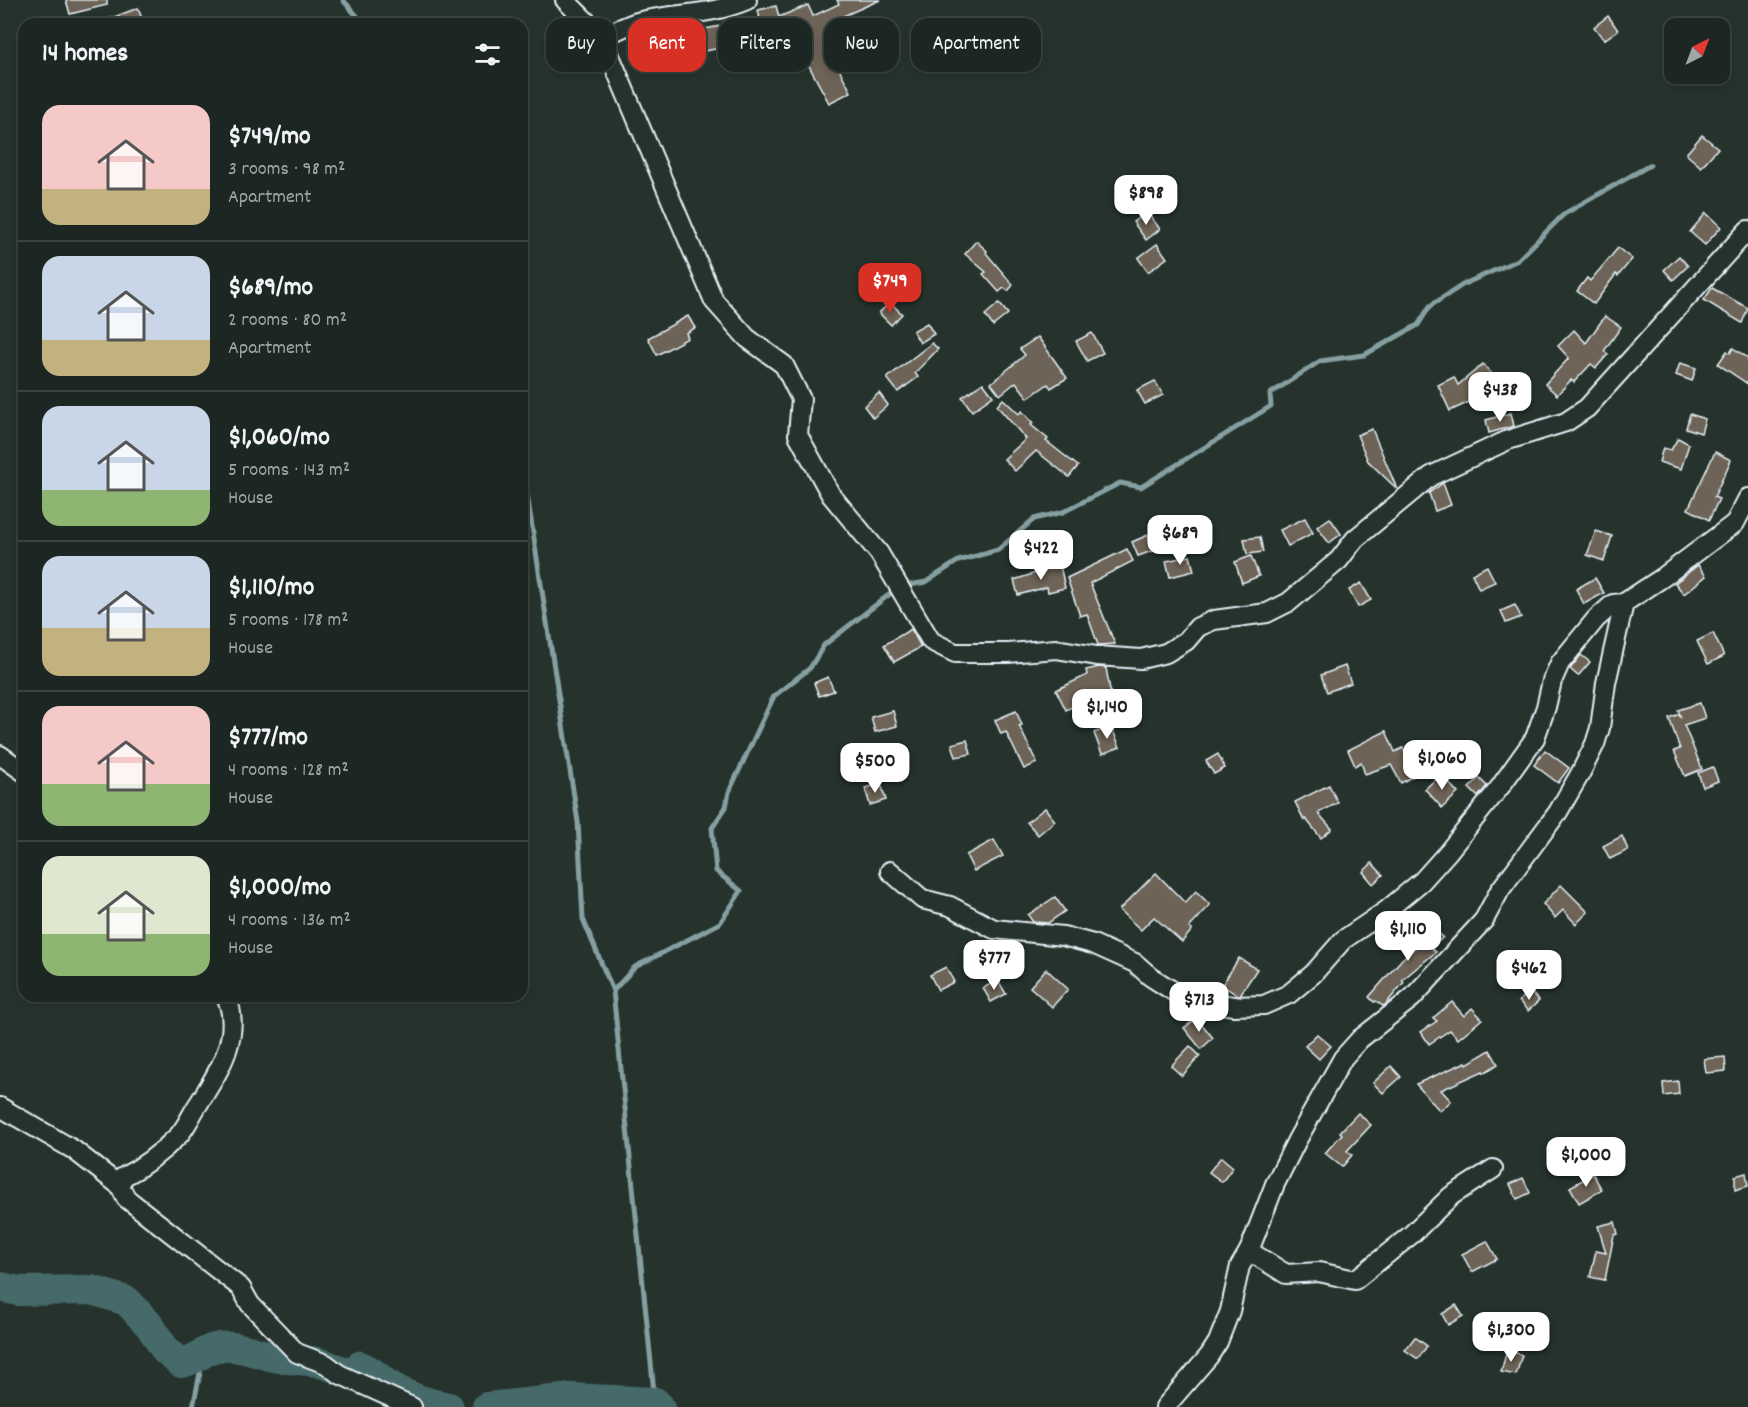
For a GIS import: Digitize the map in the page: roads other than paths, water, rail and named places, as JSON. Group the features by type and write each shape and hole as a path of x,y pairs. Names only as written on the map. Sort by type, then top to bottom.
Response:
{"street":[{"path":"565,0 583,18"},
{"path":"616,31 640,21 691,15 731,7 747,0"},
{"path":"616,70 714,301 747,338 784,364 801,399 798,435 831,495 879,553 931,641 955,652 1008,653 1056,649 1097,656 1141,659 1166,653 1186,641 1198,627 1214,620 1267,613 1289,602 1340,560 1355,539 1431,476 1508,440 1566,422 1587,408 1748,230"},
{"path":"890,871 922,898 950,906 994,929 1063,936 1093,944 1135,963 1173,991 1202,1001 1233,1006 1264,1005 1289,994 1313,974 1342,940 1387,910 1422,881 1500,787 1535,738 1552,681 1560,663 1596,619 1613,604 1624,603 1662,578 1735,523 1748,498"},
{"path":"1165,1407 1218,1342 1230,1311 1240,1266 1249,1251 1275,1184 1343,1058 1360,1039 1412,998 1484,920 1500,890 1558,812 1575,784 1595,744 1600,728 1606,683 1624,603"},
{"path":"0,755 18,768"},
{"path":"120,1186 123,1177 138,1170 179,1134 220,1067 225,1058 233,1029 229,1002"},
{"path":"0,1107 74,1150 120,1186 126,1198 241,1288 250,1304 297,1353 326,1364 339,1374 412,1407"},
{"path":"1249,1251 1286,1274 1318,1272 1355,1280 1412,1234 1451,1196 1493,1169"}],"waterway":[{"path":"343,0 359,18"},
{"path":"613,991 635,967 720,923 741,891 716,871 712,828 726,807 729,792 774,696 810,668 824,645 899,587 926,582 958,561 998,550 1034,519 1063,512 1120,483 1141,487 1271,406 1270,394 1320,361 1364,355 1418,325 1430,306 1464,284 1518,260 1564,214 1650,165"},
{"path":"528,501 578,822 583,919 613,991 655,1402"},
{"path":"0,1287 19,1291 92,1290 127,1301 150,1326 166,1351 181,1363 214,1348 230,1347 279,1358 317,1362 345,1371 351,1371 360,1366 402,1392 425,1402 449,1407"},
{"path":"193,1407 204,1354"},
{"path":"487,1407 571,1398 655,1402 660,1407"}]}
